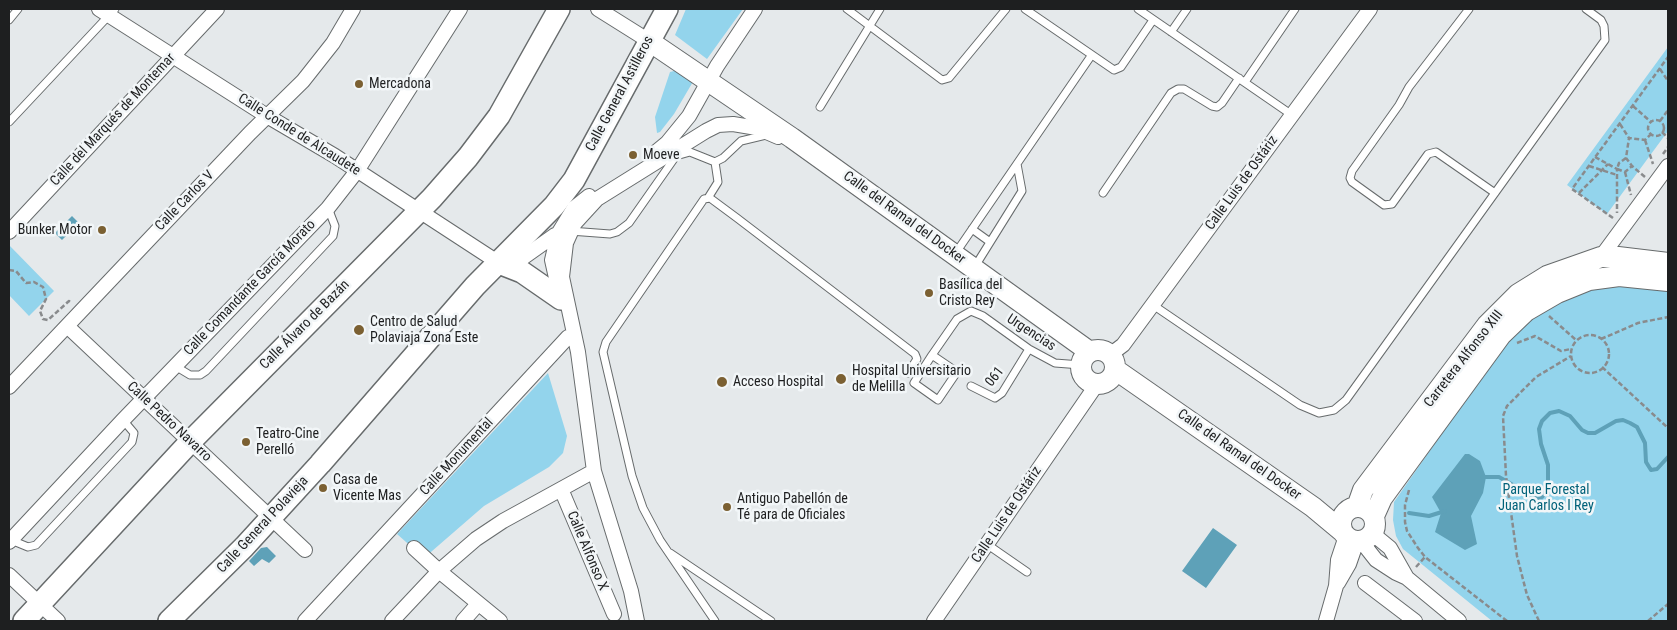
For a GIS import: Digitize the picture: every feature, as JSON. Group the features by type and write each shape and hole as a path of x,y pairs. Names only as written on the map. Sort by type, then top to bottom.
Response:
{"main road":[{"name":"Calle Álvaro de Bazán","path":"24,621 190,442 420,210 468,157 499,116 559,9"},
{"name":"Calle General Astilleros","path":"574,180 667,9"},
{"name":"Calle del Ramal del Docker","path":"649,41 704,89 783,136 974,268 1085,359"},
{"name":"Calle General Polavieja","path":"169,621 271,518 475,286 545,217 574,180"},
{"name":"Carretera Alfonso XIII","path":"1357,528 1363,490 1487,325 1518,294 1547,276 1601,258 1618,257 1668,263"},
{"path":"499,262 527,275 560,299"},
{"name":"Carretera Alfonso XIII","path":"1357,528 1382,498 1501,335 1520,316 1536,304 1575,285 1604,277 1639,276 1668,281"},
{"path":"1103,350 1113,362 1107,382 1097,384 1087,380 1081,371 1085,359 1103,350"},
{"name":"Calle del Ramal del Docker","path":"1113,362 1313,506 1357,528"}],"street":[{"name":"Calle del Marqués de Montemar","path":"9,232 217,9"},
{"name":"Calle Carlos V","path":"9,387 319,62 353,9"},
{"name":"Calle Comandante García Morato","path":"10,541 144,398 328,208 358,171 460,9"},
{"path":"598,9 649,41"},
{"path":"704,89 755,9"},
{"name":"Calle Luis de Ostáriz","path":"1113,362 1123,345 1370,9"},
{"name":"Calle Conde de Alcaudete","path":"107,11 172,56 420,210 499,262"},
{"name":"Calle del Ramal del Docker","path":"567,230 562,225 577,206 649,158 667,143 689,116 704,89"},
{"name":"Calle del Ramal del Docker","path":"579,370 570,360 568,337 552,260 567,230 598,198 696,136 718,125 745,125 783,136"},
{"path":"1601,258 1668,166"},
{"path":"574,180 577,206"},
{"path":"499,262 530,255 567,230"},
{"name":"Calle del Ramal del Docker","path":"567,230 562,278 578,352 579,370"},
{"name":"Calle Pedro Navarro","path":"67,326 305,550"},
{"name":"Calle Monumental","path":"305,621 568,337"},
{"path":"579,370 594,471 631,591 637,621"},
{"name":"Calle Luis de Ostáriz","path":"934,621 1097,384"},
{"path":"392,621 439,571 476,539 503,521 594,471"},
{"name":"Calle Alfonso X","path":"561,489 614,614"},
{"path":"1357,528 1390,548 1407,578 1441,615 1459,621"},
{"name":"Carretera Alfonso XIII","path":"1326,621 1336,586 1338,560 1357,528"},
{"path":"414,548 500,621"},
{"path":"9,575 58,621"},
{"path":"1365,583 1415,621"},
{"path":"463,621 478,604"}],"lane":[{"path":"9,20 18,9"},
{"path":"847,9 939,78 946,79 1006,9"},
{"path":"820,107 880,9"},
{"path":"1025,9 1111,69 1118,69 1153,20"},
{"path":"1138,9 1292,115"},
{"path":"1171,32 1187,9"},
{"path":"1103,193 1172,93 1178,89 1184,89 1212,106 1222,103 1242,80 1295,9"},
{"path":"1469,9 1409,87 1399,105 1352,171 1350,178 1352,182 1384,205 1388,205 1395,202 1428,154 1436,152 1495,193"},
{"path":"1153,305 1290,399 1310,410 1327,413 1334,410 1346,400 1604,40 1604,26 1601,20 1586,9"},
{"path":"9,122 107,11"},
{"path":"955,255 1091,56"},
{"path":"567,230 610,234 621,230 629,223 672,160 680,153 690,152 715,162 723,158 741,141 757,136 783,136"},
{"path":"715,162 718,182 708,198 704,199 603,348 632,476 643,508 667,551 715,621"},
{"path":"974,268 1022,191 1017,164"},
{"path":"708,198 916,354 917,359 908,374"},
{"path":"175,366 190,375 200,375 206,372 333,236 335,226 328,208"},
{"path":"972,229 990,242"},
{"name":"Urgencias","path":"932,355 957,372 938,400 914,383 932,355 957,319 971,312 984,316 1030,349 1055,363 1085,359"},
{"name":"061","path":"971,386 995,398 1002,393 1030,349"},
{"path":"10,541 28,548 36,545 132,442 134,433 123,420"},
{"path":"988,544 1027,572"},
{"path":"667,551 771,621"}],"path":[{"path":"1626,158 1619,163 1617,169 1617,221 1572,189 1668,57"},
{"path":"1660,69 1668,81"},
{"path":"1632,106 1650,122 1660,121 1668,110"},
{"path":"1650,122 1648,129 1651,134 1658,136 1664,126 1660,121"},
{"path":"1620,124 1629,138 1626,158 1632,166 1647,178"},
{"path":"1662,132 1668,138"},
{"path":"1645,140 1651,134"},
{"path":"1629,138 1645,140"},
{"path":"1645,140 1654,168"},
{"path":"1595,157 1625,172"},
{"path":"1578,193 1608,164"},
{"path":"1588,166 1617,175"},
{"path":"1625,172 1632,166"},
{"path":"1625,172 1632,199"},
{"path":"9,270 16,271 26,282 34,282 43,287 46,299 40,311 43,319 48,320 69,300 80,311"},
{"path":"1536,304 1576,340"},
{"path":"1601,339 1608,350 1608,356 1602,368 1592,372 1580,370 1572,362 1571,356 1571,349 1576,340 1586,335 1601,339 1638,323 1668,317"},
{"path":"1514,343 1535,336 1561,351 1571,349"},
{"path":"1539,621 1523,583 1506,476 1504,411 1536,377 1571,356"},
{"path":"1602,368 1668,428"},
{"path":"1413,483 1404,505 1405,522 1411,539 1425,557 1507,621"},
{"path":"1648,621 1668,604"}],"green space":[{"path":"686,9 743,9 707,59 675,35"},
{"path":"1668,47 1668,131 1607,214 1567,185"},
{"path":"678,70 694,80 674,114 660,132 657,133 655,117 670,72"},
{"path":"9,245 54,291 29,316 9,295"},
{"name":"Parque Forestal Juan Carlos I Rey","path":"1605,283 1668,288 1668,621 1492,621 1403,549 1396,536 1393,520 1394,502 1507,340 1524,322 1551,305"},
{"path":"548,373 567,436 563,453 549,467 484,506 424,558 397,534"}],"shaded area":[{"path":"72,216 79,223 62,240 55,233"},
{"path":"1465,454 1469,454 1480,461 1486,477 1483,493 1471,516 1477,544 1465,550 1435,532 1441,513 1432,497"},
{"path":"1213,528 1237,545 1206,588 1182,571"},
{"path":"267,547 276,556 269,563 262,559 254,566 249,561 261,548"}],"waterway":[{"path":"1482,477 1499,477 1537,499 1542,497 1548,485 1548,465 1541,444 1539,429 1542,421 1550,413 1559,411 1570,416 1582,430 1588,433 1595,433 1616,421 1623,420 1637,427 1645,443 1646,462 1651,470 1657,469 1668,457"},
{"path":"1409,513 1429,516 1445,511"}],"place":[{"name":"Mercadona","path":"359,84"},
{"name":"Moeve","path":"633,155"},
{"name":"Bunker Motor","path":"102,230"},
{"name":"Basílica del Cristo Rey","path":"929,293"},
{"name":"Centro de Salud Polaviaja Zona Este","path":"359,330"},
{"name":"Hospital Universitario de Melilla","path":"841,379"},
{"name":"Acceso Hospital","path":"722,382"},
{"name":"Teatro-Cine Perelló","path":"246,442"},
{"name":"Casa de Vicente Mas","path":"323,488"},
{"name":"Antiguo Pabellón de Té para de Oficiales","path":"727,507"}]}
